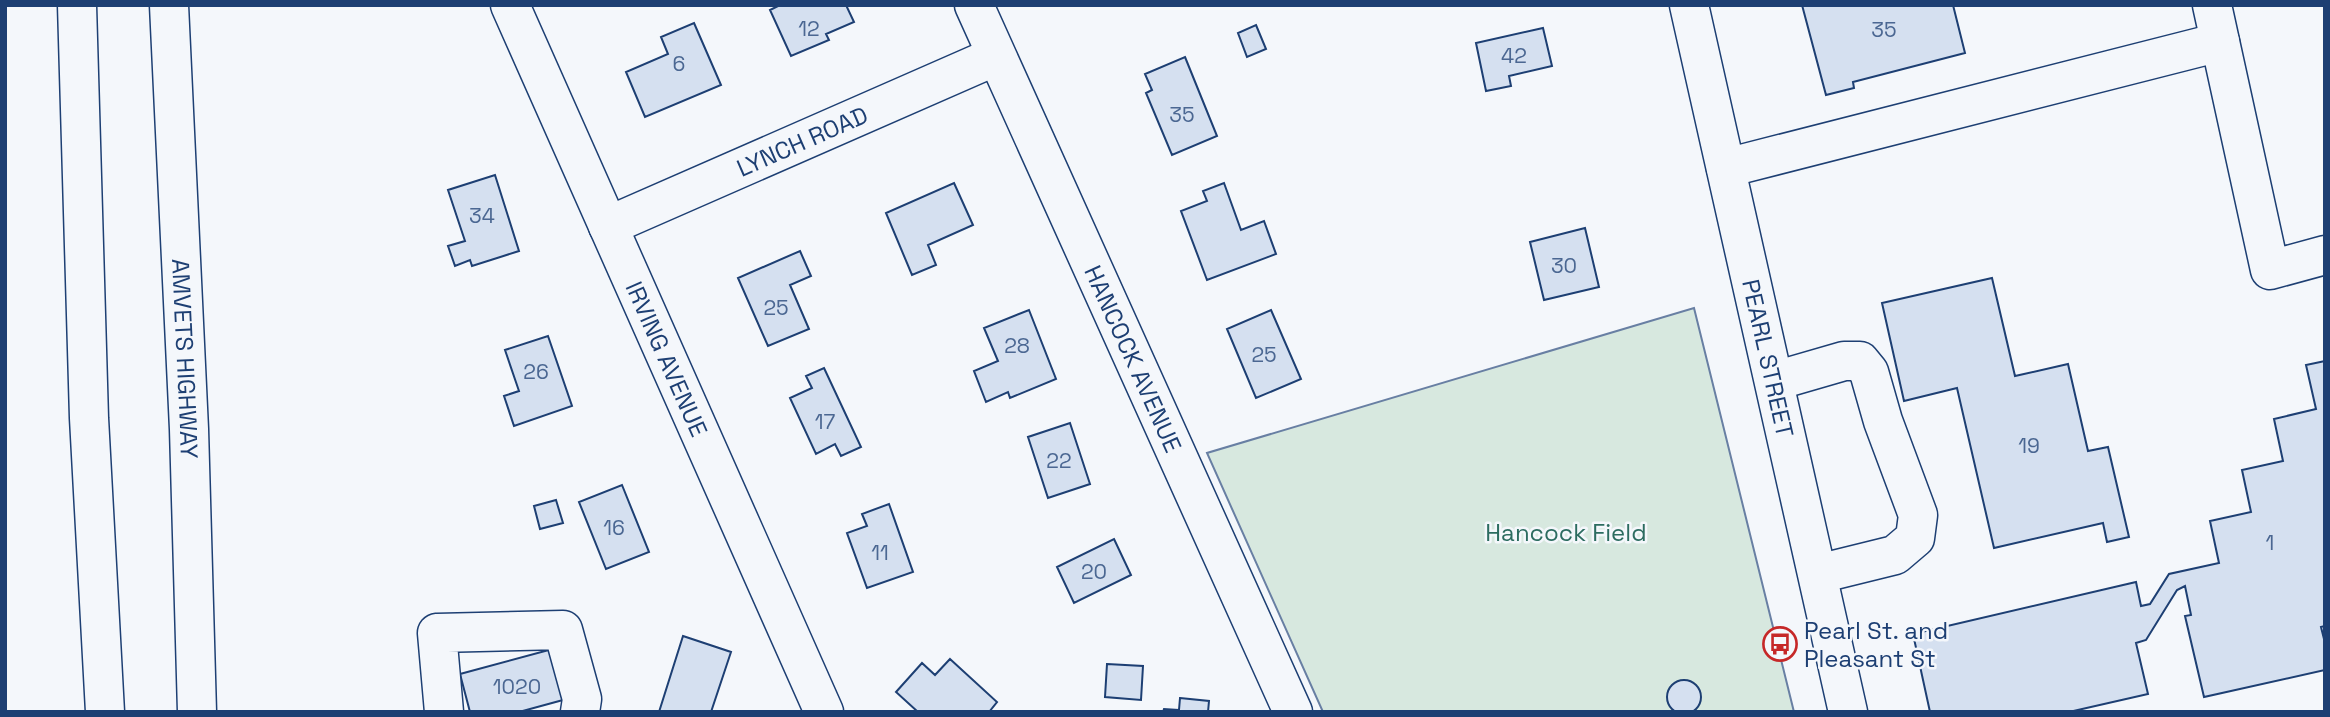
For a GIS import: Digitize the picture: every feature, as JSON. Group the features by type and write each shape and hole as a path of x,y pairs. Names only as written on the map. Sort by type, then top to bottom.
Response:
{"main road":[{"path":"77,5 89,418 104,712"},
{"name":"AMVETS HIGHWAY","path":"169,5 188,415 197,712"},
{"name":"IRVING AVENUE","path":"510,5 824,712"},
{"name":"HANCOCK AVENUE","path":"974,5 1293,712"},
{"name":"PEARL STREET","path":"1689,5 1848,712"},
{"path":"2212,5 2270,270 2325,255"},
{"path":"1726,168 2220,42"},
{"name":"LYNCH ROAD","path":"608,226 996,56"},
{"path":"1775,381 1844,360 1860,361 1869,372 1918,515 1915,538 1895,555 1818,574"},
{"path":"444,712 437,633 563,630 582,699 580,712"}],"green space":[{"name":"Hancock Field","path":"1694,308 1794,712 1323,712 1207,453"}],"building":[{"path":"780,5 846,5 854,22 826,34 829,40 791,56 770,10"},
{"path":"1802,5 1953,5 1965,53 1853,82 1854,88 1826,95"},
{"path":"694,23 721,85 645,117 626,72 668,54 661,37"},
{"path":"1256,25 1266,49 1247,57 1238,33"},
{"path":"1543,28 1552,66 1509,76 1511,86 1486,91 1476,43"},
{"path":"1185,57 1217,136 1172,155 1146,93 1152,90 1145,74"},
{"path":"495,175 519,251 472,266 470,260 455,266 448,246 465,241 448,190"},
{"path":"954,183 973,225 928,245 936,265 912,275 886,213"},
{"path":"1224,183 1241,230 1264,221 1276,254 1207,280 1181,211 1207,201 1203,191"},
{"path":"1585,228 1599,287 1544,300 1530,242"},
{"path":"800,251 811,276 790,285 809,329 768,346 738,278"},
{"path":"1992,278 2015,376 2068,364 2088,451 2108,447 2129,537 2107,542 2103,523 1994,548 1957,388 1904,401 1882,303"},
{"path":"1029,310 1056,379 1010,398 1008,392 986,402 974,371 998,361 984,328"},
{"path":"1271,310 1301,379 1256,398 1227,329"},
{"path":"548,336 572,406 514,426 504,396 519,391 505,350"},
{"path":"2325,361 2325,626 2321,627 2325,643 2325,670 2204,697 2185,616 2191,615 2185,586 2177,590 2146,640 2136,643 2148,694 2069,712 1930,712 1913,634 2136,582 2141,606 2150,604 2169,574 2219,563 2210,521 2251,512 2242,470 2283,461 2274,419 2316,409 2306,365"},
{"path":"824,368 861,447 841,456 835,444 816,454 790,398 812,388 806,376"},
{"path":"1070,423 1090,484 1048,498 1028,437"},
{"path":"622,485 649,552 606,569 579,502"},
{"path":"556,500 563,523 540,529 534,506"},
{"path":"889,504 913,572 867,588 847,533 867,526 862,514"},
{"path":"1114,539 1131,575 1074,603 1057,567"},
{"path":"683,636 731,652 711,712 659,712"},
{"path":"560,647 574,697 519,712 470,712 460,674"},
{"path":"950,659 997,702 989,712 918,712 896,692 922,663 935,675"},
{"path":"1107,664 1143,666 1141,700 1105,697"},
{"path":"1684,680 1696,685 1701,697 1696,709 1684,714 1672,709 1667,697 1672,685"},
{"path":"1180,698 1209,701 1208,712 1163,712 1164,709 1179,710"}],"place":[{"name":"Pearl St. and Pleasant St","path":"1780,644"}]}
